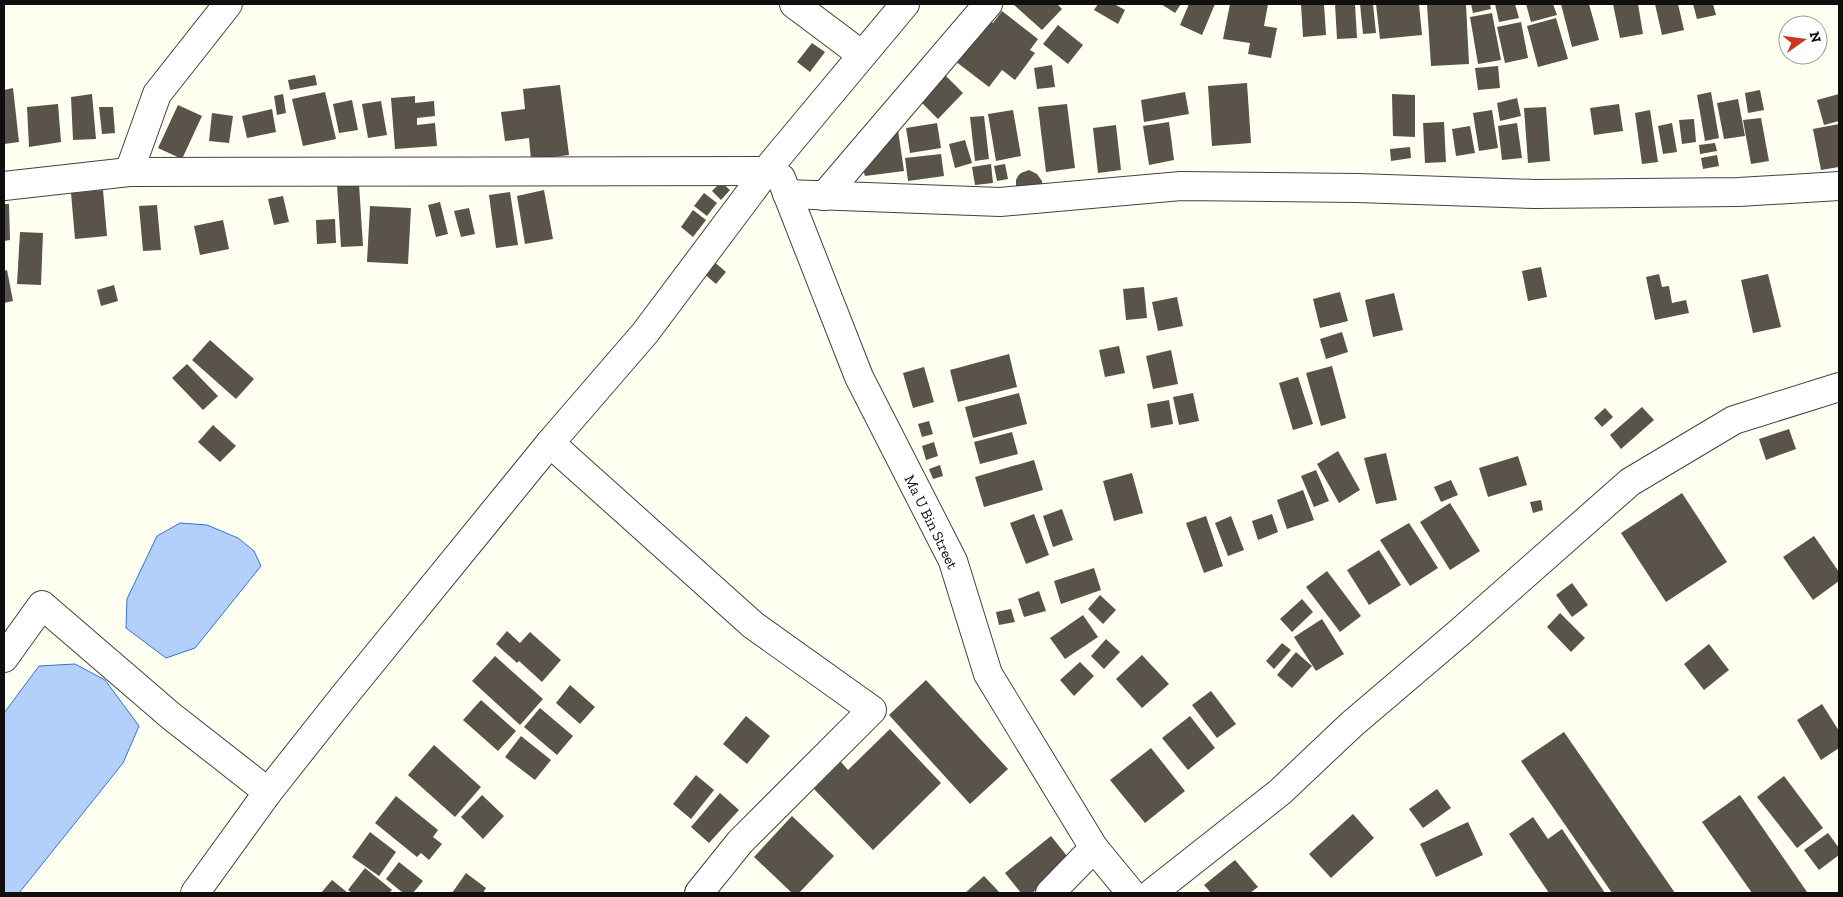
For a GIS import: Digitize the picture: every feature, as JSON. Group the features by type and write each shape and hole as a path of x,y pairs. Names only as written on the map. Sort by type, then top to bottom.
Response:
{"street":[{"path":"129,172 156,94 228,4"},
{"path":"794,4 862,55"},
{"path":"195,893 268,792 550,443 644,332 771,166 905,4"},
{"path":"824,196 988,4"},
{"path":"4,186 129,172 771,166"},
{"name":"Ma U Bin Street","path":"771,166 787,194 859,377 953,561 988,674 1094,848 1131,893"},
{"path":"787,194 1000,202 1181,186 1357,188 1534,194 1739,192 1839,186"},
{"path":"1152,893 1280,792 1352,724 1460,632 1630,482 1734,420 1839,387"},
{"path":"550,443 753,625 872,710 740,842 699,893"},
{"path":"4,658 42,605 172,716 268,792"},
{"path":"1050,893 1094,848"}],"water":[{"path":"180,523 207,525 238,538 254,551 261,566 195,648 166,658 126,628 127,599 157,536"},
{"path":"75,664 105,680 139,726 123,763 19,893 4,893 4,713 39,666"}],"building":[{"path":"1013,4 1057,4 1062,9 1042,30"},
{"path":"1098,4 1114,4 1125,10 1118,24 1094,10"},
{"path":"1161,4 1181,4 1175,13"},
{"path":"1189,4 1215,4 1202,35 1180,25"},
{"path":"1230,4 1268,4 1264,26 1277,28 1271,58 1248,54 1250,43 1223,39"},
{"path":"1324,4 1326,35 1303,37 1301,5"},
{"path":"1335,4 1355,4 1357,38 1337,39"},
{"path":"1360,4 1373,4 1376,33 1363,34"},
{"path":"1376,4 1419,4 1422,35 1380,39"},
{"path":"1427,4 1466,4 1469,64 1431,66"},
{"path":"1471,4 1490,4 1491,9 1473,13"},
{"path":"1495,4 1515,4 1519,18 1499,22"},
{"path":"1526,4 1553,4 1557,15 1531,22"},
{"path":"1561,4 1589,4 1599,40 1572,47"},
{"path":"1613,4 1638,4 1643,34 1620,38"},
{"path":"1655,4 1678,4 1684,30 1662,35"},
{"path":"1693,4 1713,4 1716,15 1697,19"},
{"path":"1002,11 1038,39 1030,50 1035,53 1015,80 1002,70 989,87 955,61 986,18 993,23"},
{"path":"1492,13 1501,60 1478,64 1470,17"},
{"path":"1556,18 1568,59 1538,67 1527,26"},
{"path":"1521,22 1528,58 1505,63 1497,27"},
{"path":"1058,25 1083,45 1068,64 1043,44"},
{"path":"812,43 825,52 810,72 797,62"},
{"path":"1052,65 1055,87 1037,89 1034,68"},
{"path":"1498,66 1500,88 1478,90 1475,68"},
{"path":"315,75 317,85 290,90 288,80"},
{"path":"945,75 963,93 938,119 920,101"},
{"path":"1247,83 1251,143 1212,146 1208,86"},
{"path":"560,85 569,155 531,160 529,138 505,141 501,112 525,109 523,89"},
{"path":"13,88 19,142 4,144 4,90"},
{"path":"1760,90 1764,110 1748,113 1745,93"},
{"path":"325,92 336,139 303,146 292,99"},
{"path":"1185,92 1189,114 1144,122 1141,100"},
{"path":"1711,92 1719,138 1705,141 1697,95"},
{"path":"92,94 96,139 73,140 71,97"},
{"path":"283,94 286,113 277,115 274,96"},
{"path":"1392,94 1415,95 1415,137 1393,136"},
{"path":"1839,94 1839,121 1824,125 1817,100"},
{"path":"415,96 415,103 434,101 435,116 417,118 417,125 435,123 437,146 395,149 391,98"},
{"path":"1517,98 1521,116 1500,121 1497,103"},
{"path":"1738,99 1745,136 1724,139 1717,103"},
{"path":"352,100 358,130 339,133 333,104"},
{"path":"381,101 387,135 368,138 362,104"},
{"path":"58,104 61,142 29,147 27,107"},
{"path":"1067,104 1075,168 1046,172 1038,107"},
{"path":"1619,104 1623,131 1594,135 1590,108"},
{"path":"178,105 202,116 182,159 158,148"},
{"path":"99,107 113,107 115,133 102,134"},
{"path":"1546,107 1550,161 1528,163 1524,108"},
{"path":"272,109 276,132 247,138 242,116"},
{"path":"1013,110 1021,156 996,161 988,114"},
{"path":"1492,110 1498,148 1479,151 1473,113"},
{"path":"1650,110 1658,162 1642,164 1635,113"},
{"path":"212,113 233,116 229,143 209,141"},
{"path":"984,116 989,159 975,161 970,117"},
{"path":"1761,118 1769,161 1751,164 1743,120"},
{"path":"1694,119 1696,142 1682,144 1679,120"},
{"path":"1169,122 1174,160 1149,165 1143,126"},
{"path":"1444,122 1446,162 1425,163 1423,123"},
{"path":"937,123 941,148 910,153 906,128"},
{"path":"1517,123 1522,158 1502,160 1498,126"},
{"path":"1672,123 1677,152 1663,154 1658,126"},
{"path":"1839,124 1839,167 1821,170 1813,129"},
{"path":"1116,125 1121,170 1098,173 1093,128"},
{"path":"1470,126 1475,153 1456,156 1452,129"},
{"path":"898,130 904,171 865,176 861,162"},
{"path":"965,140 972,163 955,168 949,144"},
{"path":"1715,143 1717,151 1700,154 1699,145"},
{"path":"1410,147 1411,158 1391,161 1390,149"},
{"path":"941,154 944,176 908,181 905,158"},
{"path":"1717,155 1719,166 1703,169 1701,158"},
{"path":"991,164 993,183 975,185 972,167"},
{"path":"1005,164 1008,179 997,181 994,166"},
{"path":"1029,170 1037,174 1042,181 1042,185 1016,189 1018,176"},
{"path":"721,182 730,190 721,200 712,191"},
{"path":"359,184 363,246 341,247 337,185"},
{"path":"103,190 107,236 75,239 71,193"},
{"path":"544,190 553,239 525,244 517,196"},
{"path":"510,192 518,245 496,248 489,195"},
{"path":"704,193 717,203 707,216 694,206"},
{"path":"283,196 289,222 274,225 268,199"},
{"path":"440,202 448,234 436,237 428,205"},
{"path":"4,204 9,204 10,240 4,241"},
{"path":"157,205 161,250 143,251 139,206"},
{"path":"370,206 411,208 408,264 367,262"},
{"path":"469,208 475,234 461,237 454,211"},
{"path":"693,210 706,220 693,237 681,227"},
{"path":"335,219 336,243 317,244 316,220"},
{"path":"223,220 229,249 200,255 194,226"},
{"path":"20,232 43,233 41,285 17,284"},
{"path":"712,260 726,272 716,284 702,272"},
{"path":"1541,267 1547,297 1528,301 1522,271"},
{"path":"7,270 13,301 4,303 4,271"},
{"path":"1659,274 1662,287 1669,286 1672,303 1686,300 1689,313 1655,320 1646,277"},
{"path":"1768,274 1781,327 1753,333 1741,280"},
{"path":"114,285 118,301 101,306 97,290"},
{"path":"1144,287 1147,318 1126,320 1123,289"},
{"path":"1340,292 1348,321 1320,328 1313,299"},
{"path":"1394,293 1403,330 1373,337 1365,300"},
{"path":"1177,297 1183,326 1158,331 1152,302"},
{"path":"1342,332 1348,352 1326,359 1320,339"},
{"path":"210,340 254,379 236,399 192,360"},
{"path":"1119,346 1125,373 1105,377 1099,350"},
{"path":"1171,350 1178,384 1153,389 1146,356"},
{"path":"1009,354 1017,387 958,402 950,370"},
{"path":"187,364 218,396 203,410 172,378"},
{"path":"1332,366 1346,418 1321,426 1306,373"},
{"path":"924,367 934,402 913,408 903,373"},
{"path":"1298,377 1313,424 1293,430 1279,383"},
{"path":"1019,393 1027,424 973,438 965,407"},
{"path":"1193,393 1199,421 1179,425 1173,397"},
{"path":"1169,400 1173,424 1151,428 1147,404"},
{"path":"1642,407 1654,420 1621,449 1610,435"},
{"path":"1605,408 1613,417 1602,427 1594,418"},
{"path":"929,421 933,434 922,437 918,424"},
{"path":"213,425 236,446 220,462 198,442"},
{"path":"1789,429 1796,449 1766,460 1759,439"},
{"path":"1012,432 1018,454 980,464 974,442"},
{"path":"934,442 938,456 926,460 922,446"},
{"path":"1338,451 1360,490 1339,503 1317,464"},
{"path":"1386,453 1397,500 1376,504 1364,458"},
{"path":"1518,456 1527,485 1488,497 1479,468"},
{"path":"1034,460 1043,490 984,507 975,477"},
{"path":"940,465 943,476 933,479 929,469"},
{"path":"1316,470 1329,501 1314,507 1301,476"},
{"path":"1132,473 1143,513 1114,521 1103,481"},
{"path":"1451,480 1458,495 1441,502 1434,487"},
{"path":"1303,490 1314,520 1287,529 1277,500"},
{"path":"1682,493 1727,562 1666,602 1621,533"},
{"path":"1541,500 1543,510 1533,513 1530,502"},
{"path":"1450,503 1480,551 1450,570 1420,522"},
{"path":"1062,509 1073,540 1053,547 1043,516"},
{"path":"1034,514 1049,555 1026,564 1010,523"},
{"path":"1272,514 1278,532 1258,540 1252,521"},
{"path":"1206,516 1223,566 1204,573 1186,523"},
{"path":"1231,516 1244,550 1228,556 1215,523"},
{"path":"1409,523 1438,568 1410,586 1380,540"},
{"path":"1814,536 1839,572 1839,581 1813,600 1783,557"},
{"path":"1379,550 1401,585 1369,605 1347,570"},
{"path":"1094,568 1101,590 1061,604 1054,581"},
{"path":"1327,571 1361,616 1340,632 1306,587"},
{"path":"1572,583 1588,605 1572,617 1556,595"},
{"path":"1039,591 1046,611 1024,617 1018,599"},
{"path":"1100,595 1116,610 1103,624 1088,609"},
{"path":"1302,599 1313,612 1292,632 1280,619"},
{"path":"1011,609 1015,622 999,625 996,612"},
{"path":"1560,613 1585,638 1571,652 1547,627"},
{"path":"1083,615 1098,637 1065,659 1050,638"},
{"path":"1322,619 1344,654 1316,671 1294,637"},
{"path":"507,631 520,643 530,632 561,660 542,682 519,661 517,663 496,644"},
{"path":"1106,639 1120,652 1104,669 1091,656"},
{"path":"1282,643 1291,650 1274,669 1266,661"},
{"path":"1709,644 1729,670 1704,690 1684,664"},
{"path":"1296,652 1312,666 1292,688 1277,675"},
{"path":"1142,655 1169,684 1142,708 1116,679"},
{"path":"495,656 543,699 520,725 472,681"},
{"path":"1080,662 1094,676 1074,696 1060,680"},
{"path":"926,680 1008,769 970,804 889,715"},
{"path":"570,685 595,707 580,724 556,703"},
{"path":"1211,691 1236,724 1217,738 1192,705"},
{"path":"481,700 516,731 498,751 463,720"},
{"path":"1822,704 1839,731 1839,748 1821,760 1797,720"},
{"path":"540,708 573,736 557,755 524,727"},
{"path":"746,716 770,736 747,764 723,744"},
{"path":"1190,716 1215,748 1188,770 1162,738"},
{"path":"890,729 941,783 873,850 814,789 841,762 848,770"},
{"path":"1564,732 1675,893 1612,893 1521,761"},
{"path":"521,736 551,760 535,780 505,757"},
{"path":"434,745 481,787 455,817 408,775"},
{"path":"1151,748 1185,791 1145,823 1110,780"},
{"path":"696,775 714,790 691,819 673,804"},
{"path":"1784,776 1823,828 1797,848 1757,797"},
{"path":"1437,789 1451,808 1423,828 1409,809"},
{"path":"720,793 739,810 709,843 691,827"},
{"path":"482,795 504,816 483,839 461,817"},
{"path":"1740,795 1807,892 1752,893 1702,822"},
{"path":"396,796 438,830 433,837 442,844 429,860 421,853 417,857 375,823"},
{"path":"1353,814 1374,838 1331,878 1309,854"},
{"path":"792,816 834,856 799,893 792,893 754,857"},
{"path":"1533,817 1548,839 1562,829 1605,893 1549,893 1509,834"},
{"path":"1468,822 1483,855 1436,877 1420,844"},
{"path":"370,832 396,852 379,876 352,857"},
{"path":"1828,833 1839,848 1839,855 1819,870 1804,850"},
{"path":"1051,836 1071,861 1032,893 1021,893 1005,873"},
{"path":"1235,860 1258,887 1250,893 1211,893 1204,885"},
{"path":"399,862 423,881 413,893 403,893 386,879"},
{"path":"365,868 392,890 389,893 352,893 348,890"},
{"path":"466,873 486,888 483,893 452,893"},
{"path":"984,876 1000,893 965,893"},
{"path":"332,880 348,893 321,893"}]}
